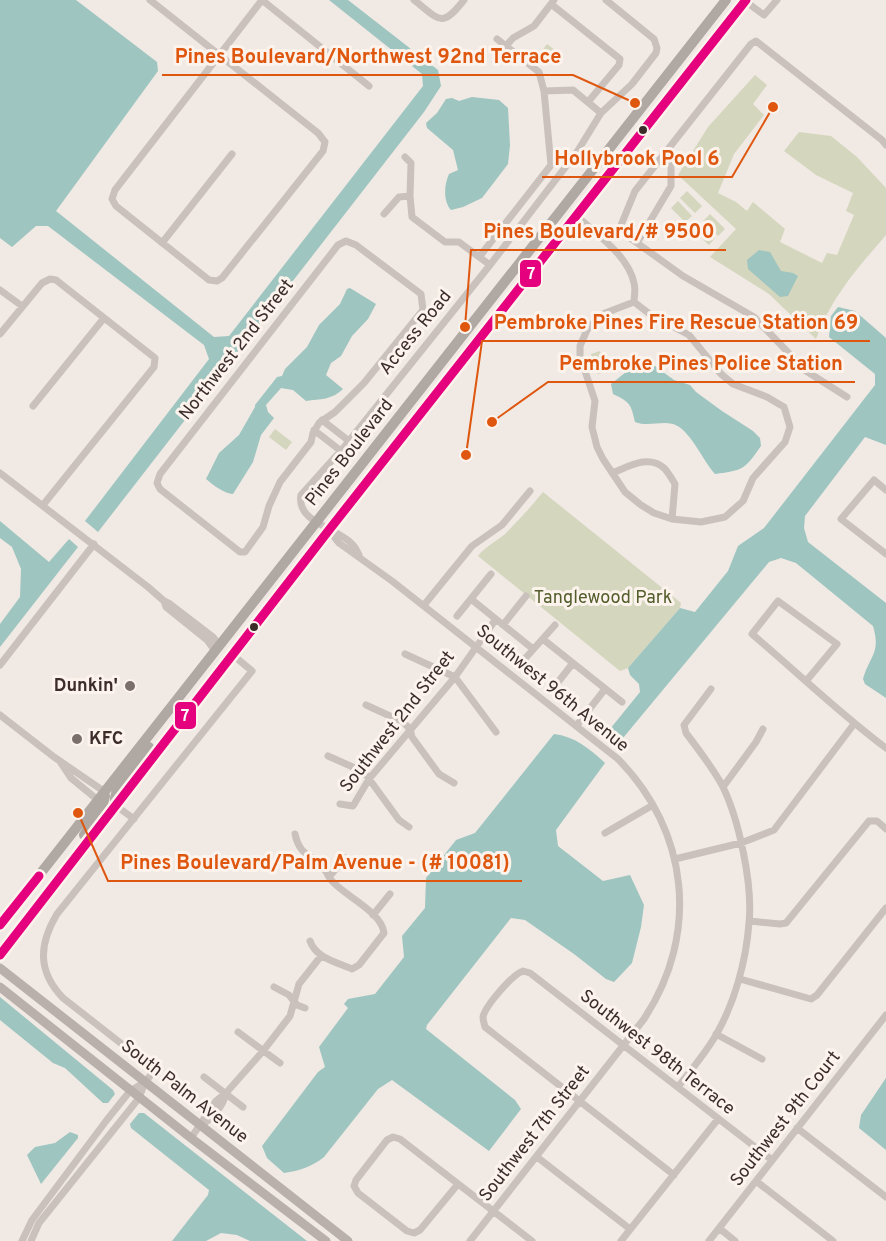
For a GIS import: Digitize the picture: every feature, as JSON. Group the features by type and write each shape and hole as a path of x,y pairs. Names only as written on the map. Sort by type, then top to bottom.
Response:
{"highway":[{"name":"Pines Boulevard","path":"0,925 726,0"},
{"name":"Pines Boulevard","path":"0,955 329,530 746,0"},
{"path":"653,118 653,110 659,101 704,45 708,35 706,25"},
{"path":"577,216 573,208 587,179"},
{"path":"232,655 230,649 232,642 257,607 267,585"},
{"path":"160,748 180,710 217,664 221,655 218,649"},
{"path":"116,805 114,798 117,790 155,739 164,717"},
{"path":"59,879 66,863 102,808 102,796"}],"main road":[{"name":"South Palm Avenue","path":"0,968 348,1241"},
{"name":"South Palm Avenue","path":"0,987 130,1091 326,1241"}],"street":[{"path":"150,0 220,55 318,133 325,142 323,151 222,278 217,281 209,280 116,206 112,199 115,190 220,55 262,0 369,86"},
{"path":"414,0 437,18 444,20 450,18 464,0"},
{"name":"Access Road","path":"301,495 350,441 490,265 577,152 601,113 636,79 656,53 654,39 606,0"},
{"path":"746,0 764,15 777,0"},
{"path":"506,46 513,38 534,26 552,2 620,58 619,65 588,102"},
{"path":"480,256 551,165 544,91 539,72 496,39"},
{"path":"847,398 807,371 754,317 683,276 619,230 635,191 751,44 756,41 886,145"},
{"path":"544,91 573,90 601,113"},
{"path":"162,243 232,154"},
{"path":"637,243 671,186 671,167 663,155"},
{"path":"405,157 411,163 412,217 445,242 459,242 490,265"},
{"path":"384,214 399,197 410,196"},
{"path":"577,216 617,253 629,270 635,284 634,302"},
{"name":"Northwest 2nd Street","path":"314,430 310,442 280,482 263,527 245,552 240,552 160,489 157,483 160,474 173,456 338,245 346,241 356,245 421,294 424,305 423,310 364,383 335,412 322,420"},
{"path":"0,334 42,283 50,279 56,280 155,358 154,367 43,505"},
{"path":"0,290 22,306"},
{"path":"634,302 651,315 689,335 721,374 733,384 767,397 784,407 790,427 785,442 753,478 743,501 725,517 701,522 672,519 654,513 625,492 603,459 592,427 595,401 580,356 580,346 587,330 600,315 634,302"},
{"path":"33,406 104,318"},
{"path":"415,397 427,406"},
{"path":"341,451 314,430 322,420 350,441"},
{"path":"612,473 639,462 653,462 664,467 675,484 672,519"},
{"path":"0,473 211,635 218,649"},
{"path":"886,490 874,480 842,520 886,554"},
{"path":"424,606 472,546 502,525 530,491"},
{"name":"Southwest 96th Avenue","path":"301,495 300,502 303,512 354,544 360,558 577,725 629,771 652,805 667,831 675,859 681,906 677,942 666,980 657,999 624,1045"},
{"path":"0,665 94,544"},
{"path":"457,616 491,574"},
{"name":"Southwest 2nd Street","path":"340,804 354,806 369,779 455,676 475,647 526,596"},
{"path":"471,599 532,649"},
{"path":"807,680 837,644 778,601 752,634 807,680 854,724 886,748"},
{"path":"522,662 555,625"},
{"path":"544,640 622,702"},
{"path":"405,654 455,676 496,732"},
{"path":"31,1241 39,1223 139,1098 145,1083 155,1070 52,987 45,973 43,956 49,927 57,914 252,671 232,655"},
{"path":"555,686 573,663"},
{"path":"577,725 605,689"},
{"path":"678,1087 716,1034 740,979 750,921 741,843 723,787 686,732 684,725 711,689"},
{"path":"366,705 403,722 439,774 454,783"},
{"path":"0,715 60,760 102,796"},
{"path":"675,859 741,843 774,830 854,724"},
{"path":"723,787 763,729"},
{"path":"328,756 364,772 399,820 409,827"},
{"path":"60,760 71,778 102,796"},
{"path":"116,805 134,819"},
{"path":"604,833 652,805"},
{"path":"750,921 780,924 786,922 868,821 877,821 886,829"},
{"path":"295,834 298,847 373,915 382,924 384,933 359,965 352,969 321,956 312,948 310,941"},
{"path":"329,877 345,858"},
{"path":"373,915 390,894"},
{"path":"740,979 811,999 817,995 886,908"},
{"path":"191,1138 216,1101 226,1093 263,1051 290,1016 299,984 321,956"},
{"name":"Southwest 98th Terrace","path":"580,1101 485,1026 483,1019 486,1009 515,975 523,971 530,973 772,1160"},
{"path":"274,987 289,995 297,1005 305,1008"},
{"name":"Southwest 9th Court","path":"709,1241 886,1016"},
{"path":"238,1032 280,1063"},
{"path":"716,1034 762,1059"},
{"name":"Southwest 7th Street","path":"470,1241 624,1045"},
{"path":"204,1077 243,1107"},
{"path":"22,1241 32,1220 130,1091 145,1083"},
{"path":"580,1101 674,1175"},
{"path":"621,1241 718,1119"},
{"path":"797,1128 886,1197"},
{"path":"458,1184 420,1230 414,1233 407,1231 366,1200 354,1186 356,1180 387,1140 393,1137 400,1138 494,1211 527,1240"},
{"path":"537,1157 630,1229"},
{"path":"756,1181 833,1241"},
{"path":"719,1228 735,1241"}],"green space":[{"path":"547,44 564,57 558,65 541,52"},
{"path":"755,75 767,85 753,104 764,115 734,154 718,193 736,202 747,211 753,202 785,229 780,242 822,263 827,253 837,255 854,215 846,211 853,193 816,175 784,151 799,132 831,136 857,157 886,188 886,235 838,296 816,339 769,294 710,257 736,229 678,175 708,127"},
{"path":"687,191 702,206 695,213 680,198"},
{"path":"678,201 692,216 685,222 671,208"},
{"path":"710,214 725,229 718,236 703,221"},
{"path":"701,224 715,238 709,245 694,231"},
{"path":"600,351 607,371 598,374 591,354"},
{"path":"275,429 292,442 286,450 269,437"},
{"name":"Tanglewood Park","path":"543,492 681,603 680,608 628,668 620,671 478,556 504,535"}],"water":[{"path":"0,0 76,0 157,62 158,71 56,211 214,337 229,336 423,86 422,74 329,0 348,0 438,70 441,86 424,112 98,532 85,521 209,359 204,345 48,226 36,226 12,247 0,238"},
{"path":"472,97 499,100 508,108 510,145 508,164 482,198 451,210 445,193 449,174 458,170 453,150 427,128 426,123 437,113 446,99 452,98 459,101"},
{"path":"759,250 770,252 781,271 798,276 788,296 780,297 748,269 747,260"},
{"path":"350,288 376,304 368,319 352,336 341,356 331,363 326,375 343,389 330,397 306,401 293,390 281,388 266,405 268,412 274,418 261,435 253,462 233,494 206,479 219,453 239,435 255,405 277,377 282,376 285,369 307,347 319,325 340,304 347,289"},
{"path":"838,307 855,311 886,338 886,445 865,437 805,516 804,528 808,542 886,603 886,698 865,684 863,679 874,654 876,642 873,626 796,563 781,558 769,562 618,744 606,734 640,692 639,684 630,675 628,668 680,608 695,612 728,571 738,546 764,528 875,385 875,374 829,337 831,316"},
{"path":"645,362 651,363 674,380 690,385 722,411 753,431 760,438 761,446 751,460 738,470 715,474 691,439 679,427 668,423 635,422 629,404 613,394 611,384 626,372"},
{"path":"0,521 49,562 69,539 78,547 0,647 0,624 20,597 21,569 12,547 0,538"},
{"path":"554,734 568,737 581,744 605,763 556,830 558,846 603,881 630,875 644,905 632,963 614,982 606,979 525,920 511,918 426,1029 515,1100 521,1109 489,1151 392,1080 378,1089 324,1157 306,1168 284,1173 267,1158 262,1146 318,1072 325,1067 319,1047 348,1008 344,1004 348,999 375,994 404,957 402,936 425,908 426,878 456,840 475,833"},
{"path":"0,997 113,1090 115,1094 108,1103 103,1103 65,1068 53,1063 0,1020"},
{"path":"886,1078 886,1150 859,1128 861,1115"},
{"path":"139,1113 144,1113 307,1241 250,1241 237,1235 221,1233 206,1241 172,1241 208,1195 209,1190 131,1128 130,1124"},
{"path":"70,1132 78,1135 78,1138 41,1184 27,1155 35,1147 55,1143"}],"transit line":[{"name":"7","path":"0,955 329,530 746,0"},
{"name":"7","path":"0,925 39,876"}],"place":[{"name":"Pines Boulevard/Northwest 92nd Terrace","path":"635,103"},
{"name":"Hollybrook Pool 6","path":"773,107"},
{"name":"Pines Boulevard/# 9500","path":"465,327"},
{"name":"Pembroke Pines Police Station","path":"492,422"},
{"name":"Pembroke Pines Fire Rescue Station 69","path":"466,455"},
{"name":"Dunkin'","path":"130,686"},
{"name":"KFC","path":"77,739"},
{"name":"Pines Boulevard/Palm Avenue - (# 10081)","path":"78,813"}]}
